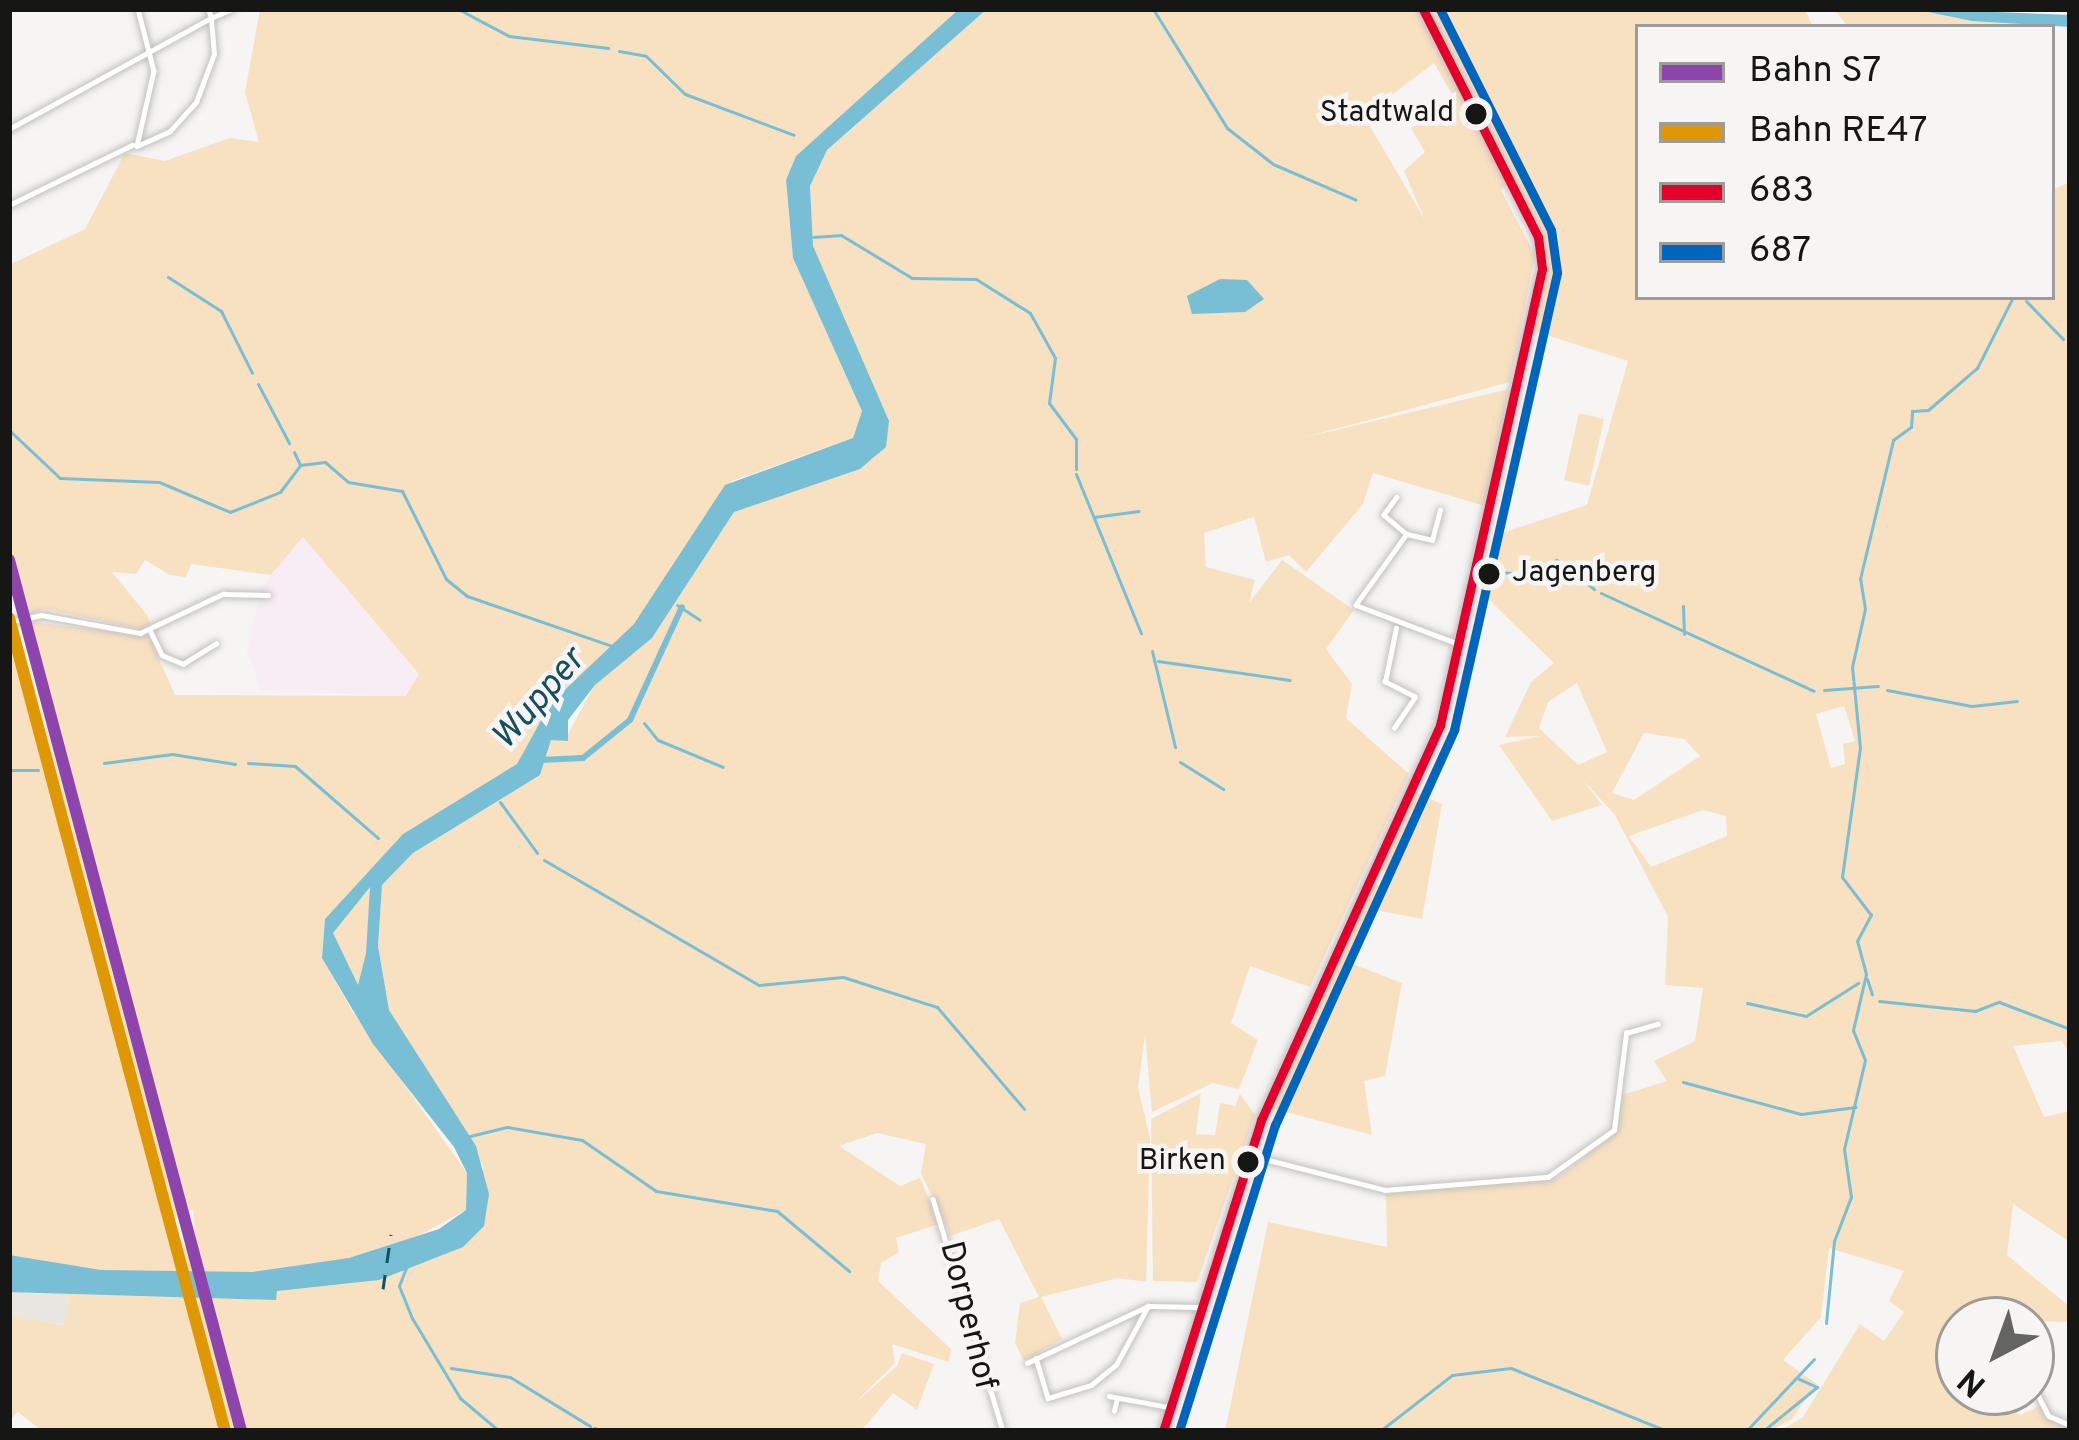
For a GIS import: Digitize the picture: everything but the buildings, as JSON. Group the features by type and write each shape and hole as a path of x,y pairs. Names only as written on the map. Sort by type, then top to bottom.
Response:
{"main road":[{"path":"1162,1431 1248,1154 1436,734 1461,644 1543,259 1423,9"}],"street":[{"path":"132,145 151,95 154,44 138,9"},
{"path":"9,205 132,145 160,138 196,102 214,54 208,9"},
{"path":"9,129 154,44 232,9"},
{"path":"1397,497 1384,515 1407,533 1432,540 1440,510"},
{"path":"1407,533 1356,604 1396,628 1461,644"},
{"path":"11,621 35,616 151,632 224,594 268,595"},
{"path":"1394,728 1415,697 1385,682 1396,628"},
{"path":"151,632 162,655 183,664 215,643"},
{"path":"1248,1154 1422,1191 1538,1180 1603,1142 1618,1124 1626,1034 1658,1024"},
{"name":"Dorperhof","path":"933,1199 1003,1431"},
{"path":"1027,1363 1148,1306 1198,1307"},
{"path":"1036,1358 1048,1398 1091,1385 1119,1360 1148,1306"},
{"path":"1109,1396 1169,1407"},
{"path":"1114,1412 1118,1398"}],"shaded area":[{"path":"260,9 959,9 796,156 786,180 793,258 862,411 853,438 732,481 635,624 550,704 517,764 403,834 325,919 322,957 352,1011 467,1173 466,1210 414,1238 463,1247 484,1167 389,1010 378,946 382,885 413,853 540,775 551,740 568,734 595,684 652,638 734,512 875,458 879,402 830,298 813,246 810,186 827,150 987,9 1805,9 1812,24 1635,24 1635,300 2055,300 2055,189 2070,182 2070,1055 2062,1041 2013,1046 2044,1117 2070,1111 2070,1242 2013,1204 2007,1255 2070,1307 2070,1322 2055,1322 2055,1296 1935,1296 1935,1416 2052,1416 2070,1431 1780,1431 1803,1417 1860,1324 1884,1341 1904,1312 1889,1301 1904,1271 1829,1248 1821,1317 1783,1360 1817,1384 1792,1419 1770,1431 1225,1431 1268,1222 1387,1247 1386,1194 1558,1178 1617,1132 1622,1095 1667,1081 1654,1061 1695,1041 1703,988 1665,985 1668,917 1615,815 1583,780 1602,805 1552,821 1499,745 1540,736 1505,737 1531,682 1554,663 1482,593 1496,535 1587,505 1628,361 1534,331 1545,255 1512,182 1501,190 1535,255 1510,382 1302,438 1509,389 1485,506 1373,473 1363,504 1306,572 1289,555 1266,562 1254,517 1204,533 1206,567 1255,580 1249,603 1282,560 1354,610 1326,649 1352,684 1346,718 1409,774 1310,987 1250,966 1231,1023 1258,1040 1239,1089 1213,1083 1152,1112 1145,1035 1138,1087 1150,1138 1146,1282 1118,1278 1041,1297 1062,1339 1024,1361 1015,1343 1020,1303 1039,1297 999,1219 951,1236 921,1173 926,1144 877,1133 839,1146 900,1186 920,1178 939,1224 896,1238 899,1252 881,1263 878,1281 951,1349 949,1362 892,1344 895,1363 855,1403 897,1366 902,1353 934,1364 917,1410 893,1393 861,1431 42,1431 18,1412 9,1421 9,1315 64,1325 70,1297 9,1290 9,626 17,624 178,1213 174,1227 189,1254 196,1253 193,1210 185,1211 98,895 32,622 149,636 175,695 406,696 419,674 303,537 271,575 191,564 186,577 170,575 145,560 136,574 112,572 147,615 151,627 141,629 45,609 26,615 9,557 9,265 85,229 125,153 165,161 230,138 259,142 245,92","holes":["1434,63 1457,103 1411,128 1425,152 1404,171 1425,220 1364,116","1577,683 1607,752 1578,765 1539,728 1548,702","1844,706 1855,741 1843,744 1845,764 1831,768 1816,714","1644,733 1684,739 1700,756 1634,800 1612,793","1703,810 1726,816 1727,836 1651,867 1629,836"]},
{"path":"1834,9 1914,9 2020,24 1846,24"},
{"path":"1579,413 1604,419 1589,486 1564,480"},
{"path":"303,537 419,674 407,696 262,691 247,652 261,588"},
{"path":"53,722 150,1073 83,872 45,725"},
{"path":"1414,791 1442,804 1422,919 1371,909 1350,963 1402,983 1385,1076 1364,1081 1372,1135 1271,1108 1372,884 1384,887 1389,872 1378,869"},
{"path":"373,887 358,986 332,933 360,889"},
{"path":"1201,1093 1196,1134 1215,1135 1220,1103 1235,1106 1240,1094 1255,1115 1197,1282 1153,1281 1151,1119"},
{"path":"9,1290 70,1297 65,1325 9,1315"}],"water":[{"path":"959,9 987,9 827,150 810,186 813,246 889,421 886,447 860,469 734,512 652,638 595,685 568,720 568,741 551,740 540,775 413,853 382,885 378,946 389,1010 476,1146 489,1194 484,1226 463,1247 379,1280 277,1291 276,1300 9,1292 9,1255 101,1270 253,1272 349,1258 439,1229 466,1210 467,1173 454,1147 373,1044 322,958 325,919 403,834 517,764 550,704 634,624 725,485 853,438 862,411 793,258 786,180 796,156","holes":["370,887 366,953 358,985 333,933"]},
{"path":"1914,9 2070,15 2070,27 2055,24 1972,21"},
{"path":"1220,279 1247,280 1264,299 1245,312 1192,314 1187,296"}],"waterway":[{"path":"458,9 509,36 608,48"},
{"path":"1153,9 1227,128 1273,164 1356,200"},
{"path":"619,51 646,56 685,94 794,135"},
{"path":"813,237 841,235 912,278 976,279 1030,313 1055,358 1049,403 1076,439 1076,469"},
{"path":"168,277 221,311 252,373"},
{"path":"1826,1323 1834,1241 1851,1197 1844,1149 1865,1060 1853,1030 1866,974 1857,941 1871,915 1842,877 1860,748 1852,667 1865,609 1860,579 1893,440 1911,427 1912,411 1928,410 1977,368 2011,300"},
{"path":"2026,301 2063,339"},
{"path":"258,384 289,443"},
{"name":"Wupper","path":"9,430 60,478 159,482 230,512 280,492 300,465 325,462 348,482 402,491 446,579 467,596 612,646"},
{"path":"294,452 300,465"},
{"path":"1076,474 1141,633"},
{"path":"1094,517 1139,511"},
{"path":"1494,572 1531,574 1556,560 1594,589"},
{"path":"1601,593 1814,691"},
{"path":"677,605 700,620"},
{"path":"1683,606 1684,634"},
{"path":"541,760 583,758 630,720 682,607"},
{"path":"1152,651 1175,747"},
{"path":"1158,661 1290,680"},
{"path":"1824,690 1878,686"},
{"path":"1887,690 1972,706 2017,701"},
{"path":"644,723 658,740 723,767"},
{"path":"104,763 172,754 235,764"},
{"path":"1180,762 1223,789"},
{"path":"248,763 295,766 378,838"},
{"path":"9,770 38,770"},
{"path":"500,802 537,853"},
{"path":"544,860 759,985 843,977 937,1007 1024,1109"},
{"path":"1867,979 1872,994"},
{"path":"1747,1003 1806,1016 1858,983"},
{"path":"1879,1001 1975,1011 1999,1002 2070,1029"},
{"path":"1683,1082 1801,1114 1856,1107"},
{"path":"466,1137 507,1127 582,1140 656,1191 777,1211 849,1271"},
{"path":"407,1265 399,1286 412,1318 460,1398 499,1431"},
{"path":"1746,1431 1814,1359"},
{"path":"451,1368 510,1377 590,1426"},
{"path":"1380,1431 1452,1375 1511,1368 1667,1431"},
{"path":"1763,1431 1817,1387 1799,1379"},
{"path":"594,1428 604,1431"}],"ferry route":[{"path":"383,1289 391,1235"}],"rail line":[{"name":"S7","path":"9,560 241,1431"},
{"name":"RE47","path":"9,618 225,1431"}],"transit line":[{"name":"683","path":"1163,1431 1261,1120 1440,725 1542,269 1538,237 1423,9"},
{"name":"687","path":"1179,1431 1275,1125 1454,730 1557,272 1551,230 1440,9"}],"place":[{"name":"Stadtwald","path":"1476,114"},
{"name":"Jagenberg","path":"1489,574"},
{"name":"Birken","path":"1248,1162"}]}
